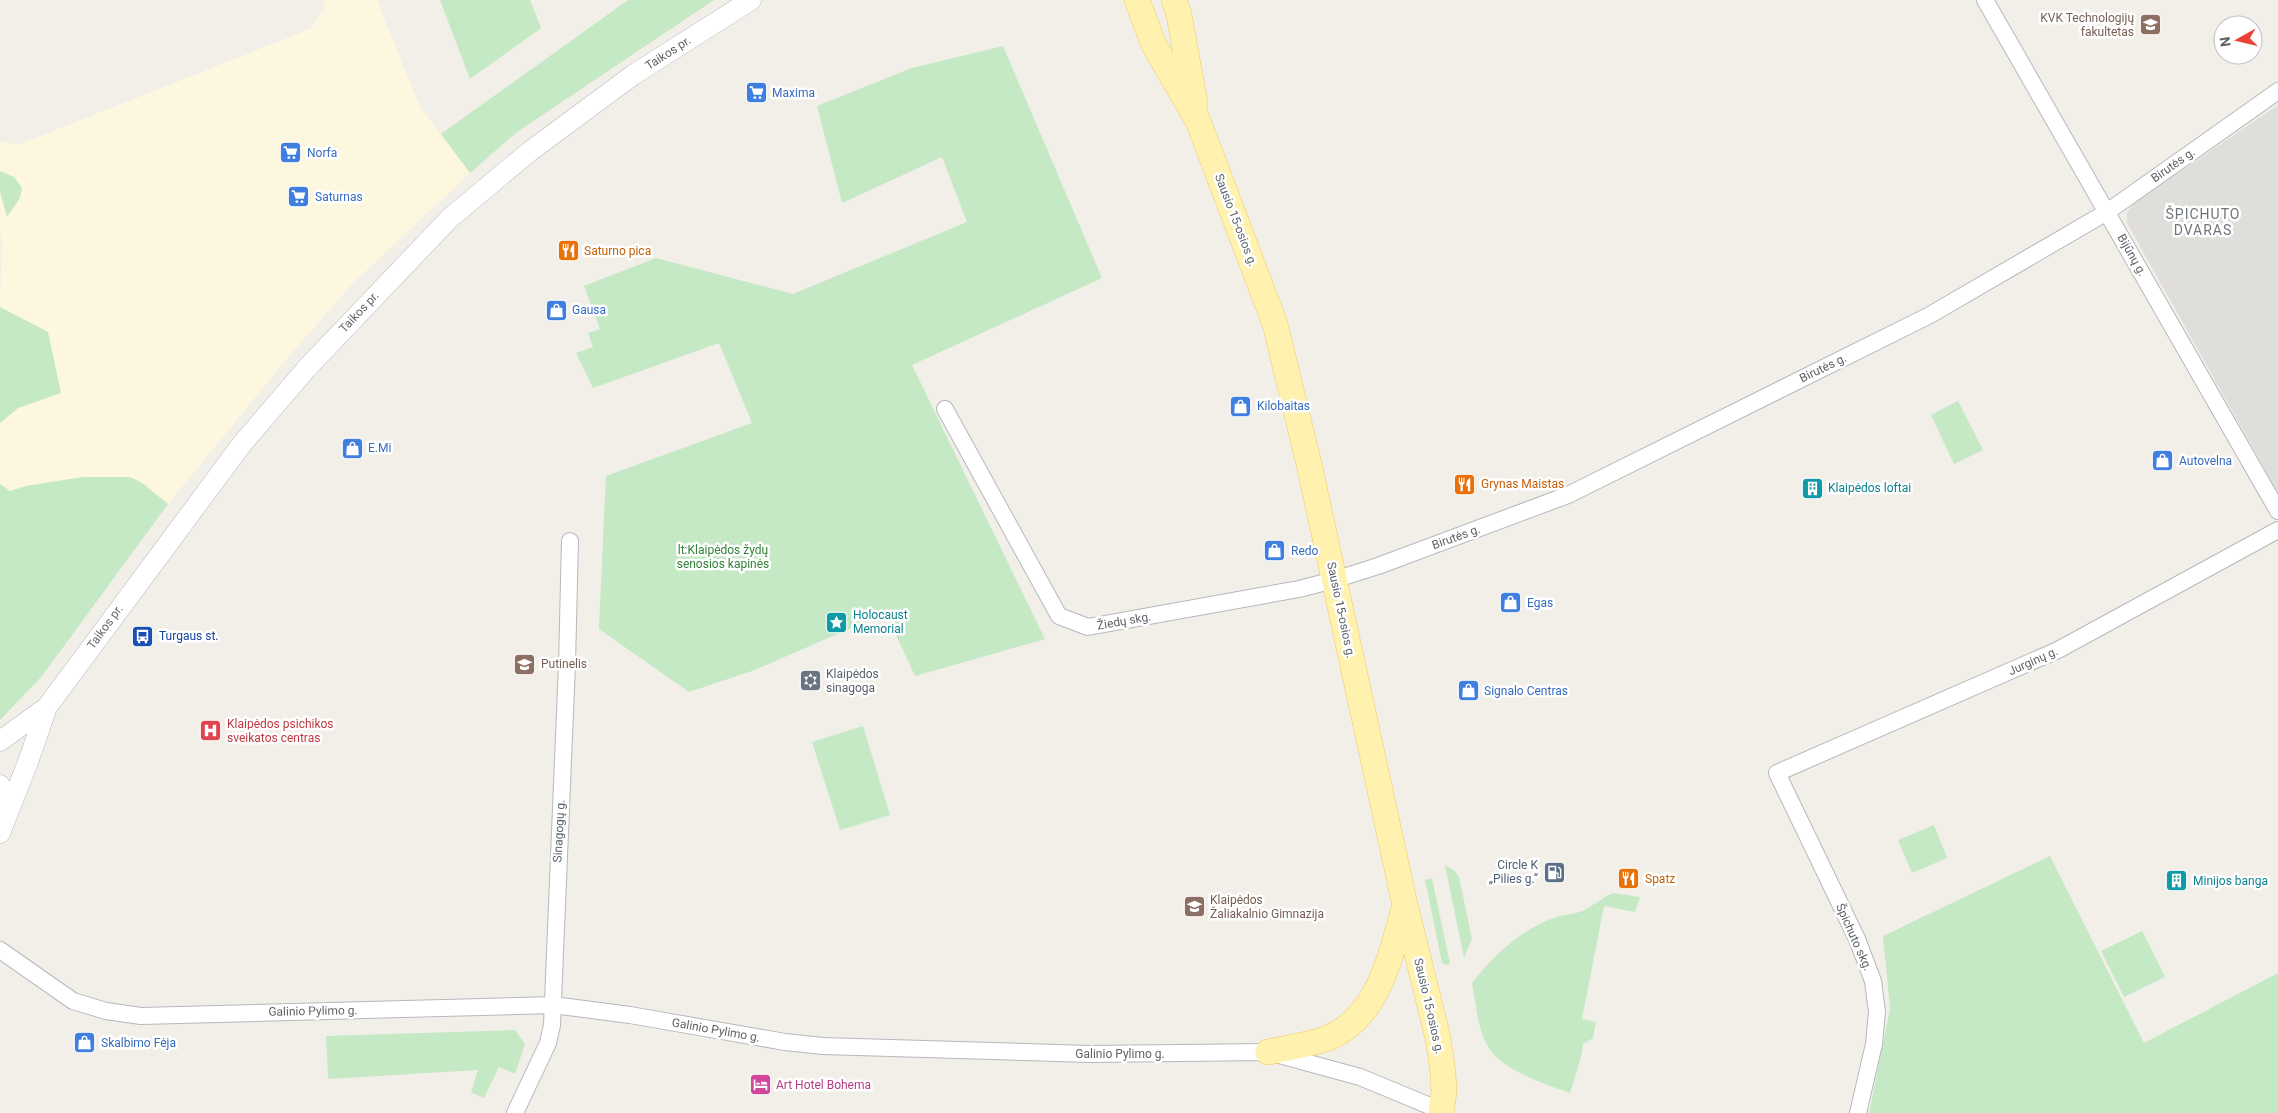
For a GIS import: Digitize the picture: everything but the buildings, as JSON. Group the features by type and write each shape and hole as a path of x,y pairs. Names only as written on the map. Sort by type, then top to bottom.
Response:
{"main road":[{"name":"Sausio 15-osios g.","path":"1137,0 1154,45 1198,121 1275,324 1307,455 1405,905 1438,1038 1446,1112"},
{"name":"Sausio 15-osios g.","path":"1174,0 1179,15 1198,121"},
{"path":"1268,1052 1326,1039 1350,1024 1368,1004 1379,984 1405,905"}],"street":[{"name":"Taikos pr.","path":"0,741 47,706 242,444 307,368 436,232 474,197 529,152 633,76 751,0"},
{"name":"Bijūnų g.","path":"1985,0 2278,511"},
{"name":"Birutės g.","path":"1334,580 1378,566 1568,495 1930,315 2107,212 2278,91"},
{"name":"Žiedų skg.","path":"945,408 1059,616 1088,627 1299,589 1334,580"},
{"name":"Jurginų g.","path":"1777,773 2058,650 2278,530"},
{"name":"Sinagogų g.","path":"515,1113 548,1043 553,1005 567,664 570,540"},
{"name":"Taikos pr.","path":"0,833 28,762 47,706"},
{"name":"Špichuto skg.","path":"1777,773 1857,939 1874,981 1877,1012 1874,1044 1858,1113"},
{"path":"0,785 5,794 8,812"},
{"name":"Galinio Pylimo g.","path":"0,950 73,1002 106,1012 142,1016 524,1004 553,1005 630,1015 785,1042 832,1047 1090,1054 1268,1052 1360,1077 1446,1112"}],"shaded area":[{"path":"324,0 377,0 420,107 470,173 354,282 288,357 168,504 142,483 130,477 83,477 26,486 9,491 0,484 0,423 18,408 61,393 48,332 0,307 2,243 0,233 0,141 18,145 310,29 325,8"},
{"path":"2278,105 2278,493 2127,223 2127,212 2134,203"}],"green space":[{"path":"440,0 530,0 541,28 470,79"},
{"path":"628,0 714,0 517,132 470,173 441,134"},
{"name":"lt:Klaipėdos žydų senosios kapinės","path":"1003,46 1102,278 912,365 1045,639 915,676 886,613 752,671 689,692 599,629 606,476 752,423 719,343 593,388 576,353 593,347 588,333 600,329 584,286 656,258 793,294 967,222 942,157 842,203 817,106 912,68"},
{"path":"0,171 14,177 22,188 20,198 7,217 0,192"},
{"path":"0,307 48,332 61,393 18,408 0,423"},
{"path":"1958,401 1983,450 1954,464 1931,415"},
{"path":"83,477 130,477 142,483 168,504 42,676 0,720 0,484 10,491 26,486"},
{"path":"863,726 890,815 840,830 812,742"},
{"path":"1934,825 1947,858 1912,873 1898,840"},
{"path":"2050,856 2144,1043 2278,973 2278,1113 1869,1113 1890,1009 1883,936"},
{"path":"1445,865 1454,870 1459,877 1472,939 1464,958"},
{"path":"1432,878 1450,964 1447,965 1442,963 1425,880"},
{"path":"1613,893 1640,897 1635,912 1604,906 1582,1019 1596,1022 1593,1038 1583,1044 1570,1093 1547,1085 1511,1068 1492,1052 1486,1043 1481,1029 1472,983 1499,953 1521,935 1544,922 1560,916 1574,914 1592,906"},
{"path":"2142,931 2165,977 2124,997 2101,951"},
{"path":"515,1030 525,1044 515,1074 499,1067 484,1098 471,1092 478,1070 328,1079 326,1036"}],"place":[{"name":"KVK Technologijų fakultetas","path":"2150,25"},
{"name":"Maxima","path":"756,93"},
{"name":"Norfa","path":"291,153"},
{"name":"Saturnas","path":"299,197"},
{"name":"Saturno pica","path":"568,251"},
{"name":"Gausa","path":"556,310"},
{"name":"Kilobaitas","path":"1241,406"},
{"name":"E.Mi","path":"352,448"},
{"name":"Autovelna","path":"2163,461"},
{"name":"Grynas Maistas","path":"1465,484"},
{"name":"Klaipėdos loftai","path":"1812,488"},
{"name":"Redo","path":"1275,551"},
{"name":"Egas","path":"1511,603"},
{"name":"Holocaust Memorial","path":"837,622"},
{"name":"Turgaus st.","path":"143,636"},
{"name":"Putinelis","path":"525,664"},
{"name":"Klaipėdos sinagoga","path":"810,681"},
{"name":"Signalo Centras","path":"1468,691"},
{"name":"Klaipėdos psichikos sveikatos centras","path":"211,731"},
{"name":"Circle K „Pilies g.“","path":"1554,872"},
{"name":"Spatz","path":"1629,879"},
{"name":"Minijos banga","path":"2177,881"},
{"name":"Klaipėdos Žaliakalnio Gimnazija","path":"1194,907"},
{"name":"Skalbimo Fėja","path":"85,1043"},
{"name":"Art Hotel Bohema","path":"760,1085"}],"district":[{"name":"ŠPICHUTO DVARAS","path":"2203,222"}]}
